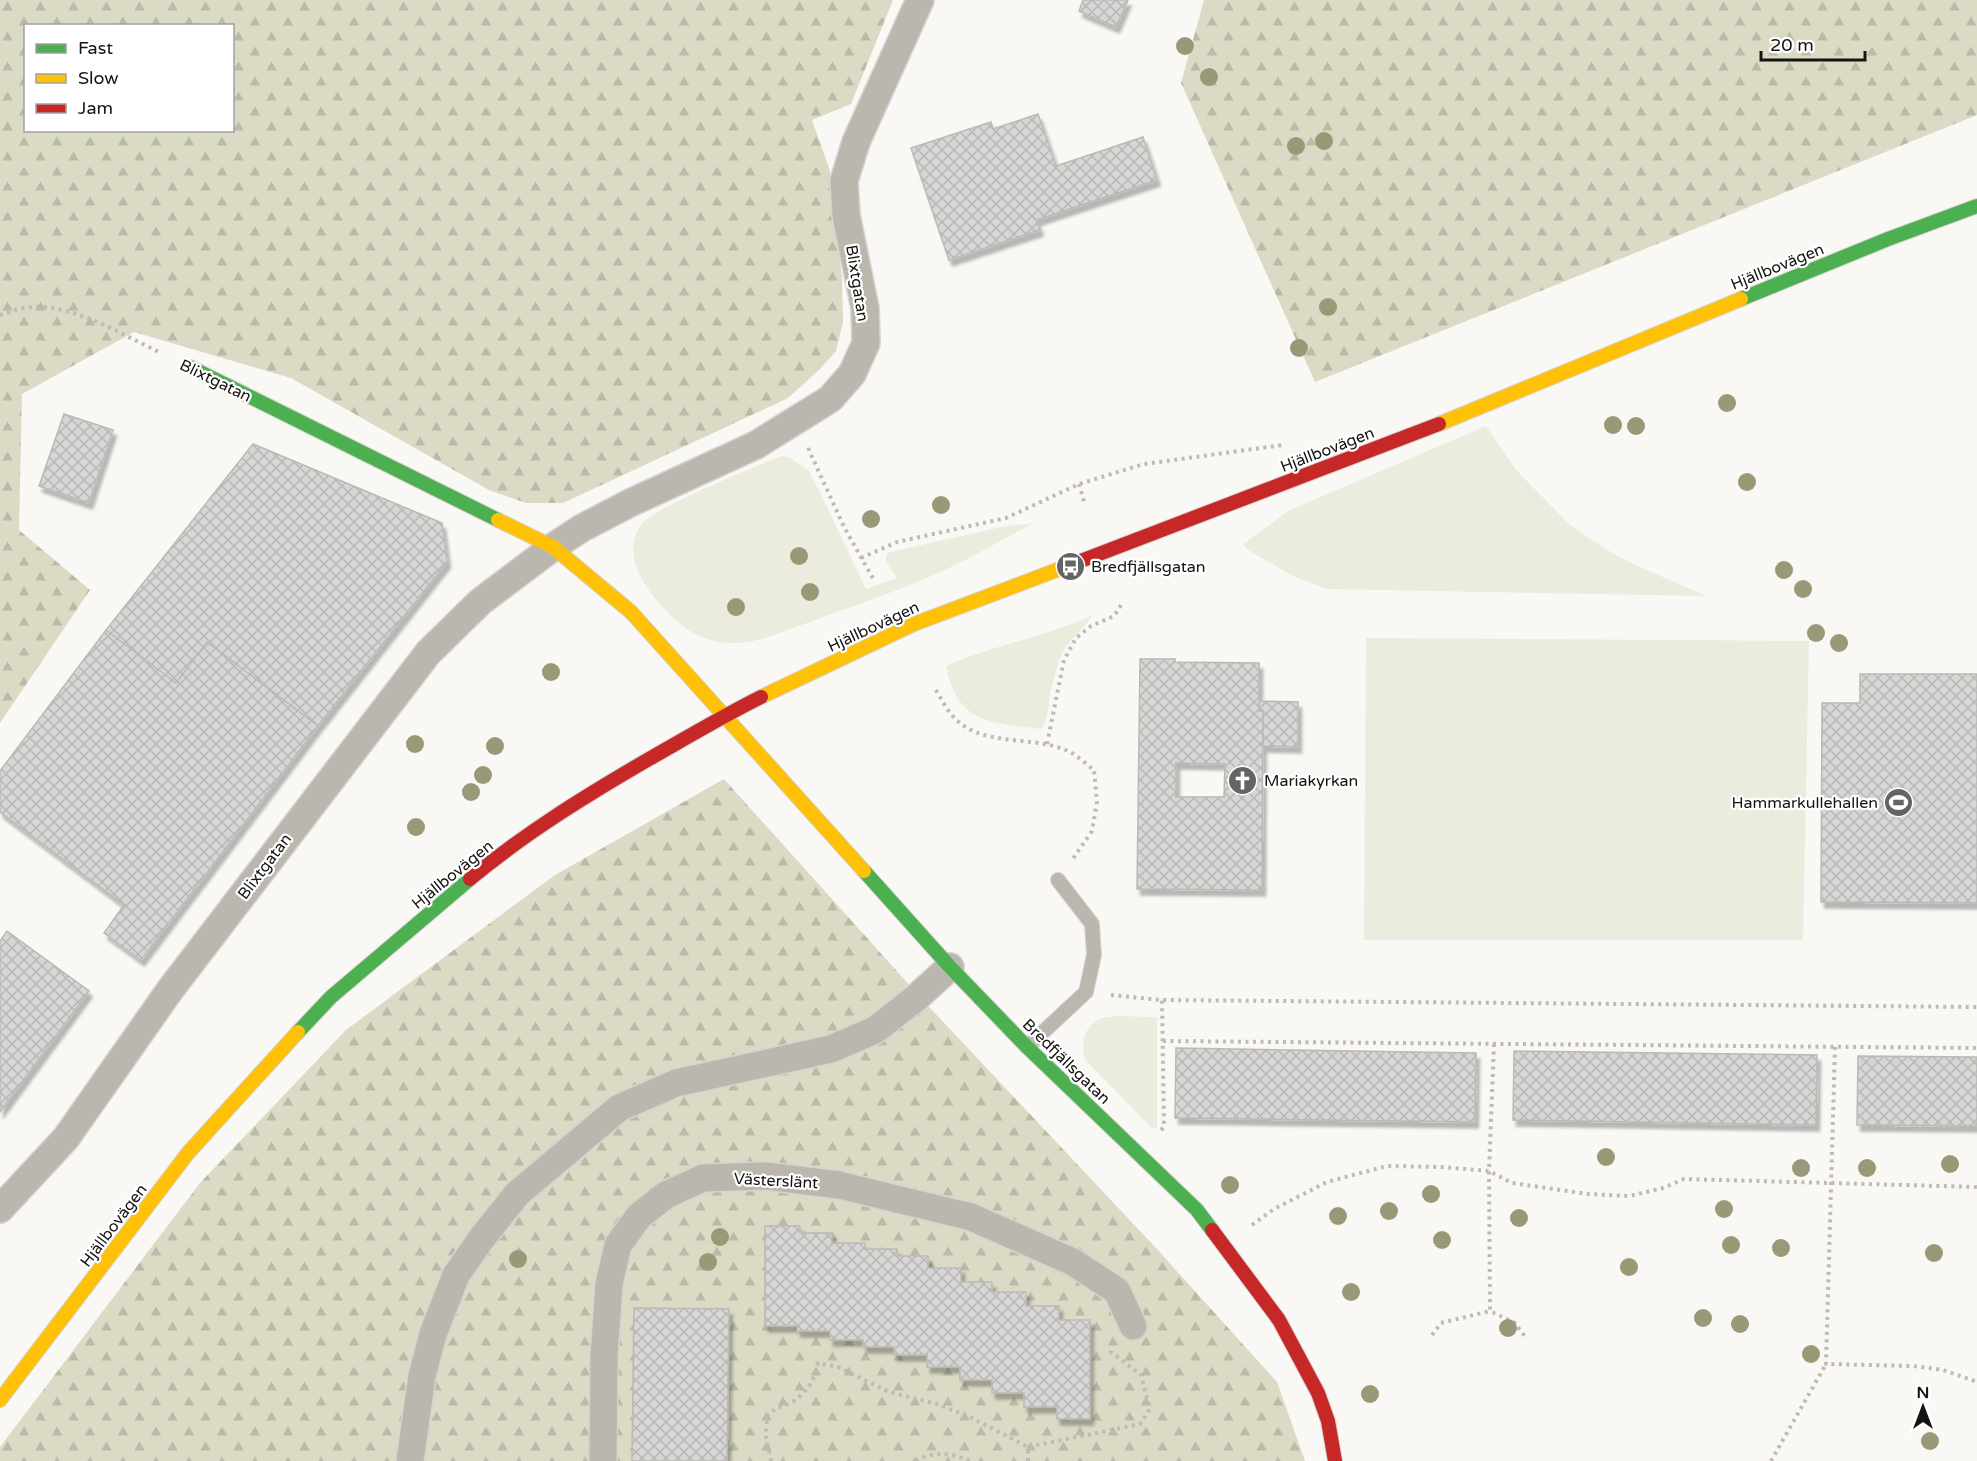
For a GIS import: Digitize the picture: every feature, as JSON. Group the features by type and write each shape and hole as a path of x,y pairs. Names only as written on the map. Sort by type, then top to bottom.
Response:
{"street":[{"name":"Blixtgatan","path":"0,1209 66,1138 170,990 428,653 480,602 582,528 630,502 756,445 830,399 852,374 866,343 866,308 846,215 844,181 856,142 920,0"},
{"name":"Hjällbovägen","path":"0,1400 188,1153 331,997 497,857 597,789 725,715 914,624 1447,421 1888,239 1977,206"},
{"name":"Blixtgatan","path":"190,367 553,547 631,612 725,715"},
{"name":"Bredfjällsgatan","path":"725,715 950,967 1027,1047 1197,1210 1279,1320 1317,1393 1328,1421 1335,1461"},
{"path":"410,1461 422,1376 433,1334 456,1275 517,1194 619,1108 676,1083 831,1049 875,1030 916,998 950,967"},
{"name":"Västerslänt","path":"603,1461 604,1358 609,1284 618,1245 639,1216 666,1195 703,1178 766,1176 839,1185 971,1217 1073,1262 1117,1291 1133,1326"}],"lane":[{"path":"1027,1047 1086,992 1094,955 1092,924 1058,880"}],"path":[{"name":"Blixtgatan","path":"0,315 23,308 59,309 93,321 190,367"},
{"path":"794,420 875,582"},
{"path":"861,558 897,542 1006,518 1079,484 1144,464 1287,444"},
{"path":"1079,484 1085,505"},
{"path":"1047,744 1064,660 1076,638 1092,626 1114,616 1122,604"},
{"path":"936,690 952,715 973,731 1010,740 1047,744 1070,751 1094,770 1097,802 1092,831 1058,880"},
{"path":"1086,992 1162,1000 1977,1007"},
{"path":"1139,1154 1164,1127 1162,1000"},
{"path":"1163,1041 1977,1048"},
{"path":"1490,1311 1490,1171 1494,1044"},
{"path":"1771,1461 1826,1364 1833,1183 1835,1047"},
{"path":"1274,1209 1327,1182 1387,1166 1490,1171 1512,1184 1588,1194 1629,1196 1663,1188 1684,1179 1977,1187"},
{"path":"1432,1335 1441,1323 1490,1311 1515,1323 1526,1338"},
{"path":"771,1461 766,1436 767,1416 774,1408 792,1402 806,1391 816,1373 818,1363 838,1367 889,1392 937,1404 970,1417 1028,1447 1140,1424 1150,1409 1141,1375 1111,1352 1133,1326"},
{"path":"1826,1364 1912,1366 1943,1370 1977,1382"},
{"path":"1028,1447 1028,1461"},
{"path":"916,1461 924,1456 940,1454 971,1461"}],"shaded area":[{"path":"1486,426 1517,471 1570,525 1602,547 1633,564 1706,596 1327,589 1297,578 1248,550 1243,544 1288,511"},
{"path":"781,456 789,457 808,470 866,589 897,578 886,562 886,556 890,552 1006,526 1034,523 929,577 772,636 732,643 710,640 691,632 659,603 646,586 636,567 633,547 640,526 662,509 682,499"},
{"path":"1093,615 1062,653 1050,693 1047,717 1041,729 992,722 968,710 958,699 946,666"},
{"path":"1366,638 1809,641 1803,940 1364,940"},
{"path":"1115,1016 1157,1017 1157,1128 1151,1127 1087,1062 1083,1050 1086,1032 1100,1019"}],"green space":[{"path":"0,0 893,0 851,104 812,120 830,171 842,278 843,322 836,351 788,398 563,503 526,503 489,490 291,378 134,332 22,394 19,530 90,590 0,723"},
{"path":"1204,0 1977,0 1977,115 1315,382 1181,83"},
{"path":"724,779 931,1009 1156,1248 1277,1382 1305,1461 0,1461 0,1447 200,1183 346,1030 555,875"}],"building":[{"path":"1083,0 1128,0 1116,27 1079,11"},
{"path":"1038,114 1056,166 1143,137 1157,180 1036,220 1040,230 949,260 911,148 991,122 993,129"},
{"path":"64,414 113,430 89,503 39,486"},
{"path":"253,444 442,523 447,562 318,726 207,642 176,683 106,630"},
{"path":"106,630 176,683 207,642 318,726 141,960 104,933 124,905 0,812 0,771"},
{"name":"Mariakyrkan","path":"1140,659 1175,659 1175,662 1259,663 1259,711 1263,711 1262,890 1137,889","holes":["1176,763 1225,764 1224,797 1176,797"]},
{"name":"Hammarkullehallen","path":"1860,674 1977,674 1977,903 1821,902 1822,703 1860,703"},
{"path":"1259,701 1298,702 1298,747 1263,746 1263,711 1259,711"},
{"path":"7,931 89,991 0,1112 0,941"},
{"path":"1176,1048 1476,1053 1475,1122 1175,1118"},
{"path":"1514,1051 1817,1055 1816,1125 1513,1120"},
{"path":"1858,1056 1977,1057 1977,1126 1857,1125"},
{"path":"765,1226 800,1226 800,1233 832,1233 832,1243 865,1243 865,1249 897,1249 897,1256 928,1256 928,1268 961,1268 961,1282 992,1282 992,1292 1026,1292 1026,1306 1059,1306 1059,1320 1090,1320 1090,1419 1057,1419 1057,1407 1024,1407 1024,1393 992,1393 992,1380 960,1380 960,1367 927,1367 927,1355 894,1355 894,1347 863,1347 863,1340 830,1340 830,1331 797,1331 797,1326 765,1326"},
{"path":"634,1308 729,1309 727,1461 632,1461"}],"traffic: fast":[{"path":"1741,299 1888,239 1977,206"},
{"path":"190,367 498,520"},
{"path":"864,871 950,967 1027,1047 1197,1210 1212,1230"},
{"path":"298,1032 331,997 470,879"}],"traffic: slow":[{"path":"1439,424 1741,299"},
{"path":"498,520 553,547 631,612 864,871"},
{"path":"761,697 914,624 1078,562"},
{"path":"0,1400 188,1153 298,1032"}],"traffic: jam":[{"path":"1078,562 1439,424"},
{"path":"470,879 534,830 580,801 691,735 761,697"},
{"path":"1212,1230 1279,1320 1318,1393 1328,1421 1335,1461"}],"place":[{"name":"Bredfjällsgatan","path":"1070,566"},
{"name":"Mariakyrkan","path":"1243,780"},
{"name":"Hammarkullehallen","path":"1899,802"}]}
